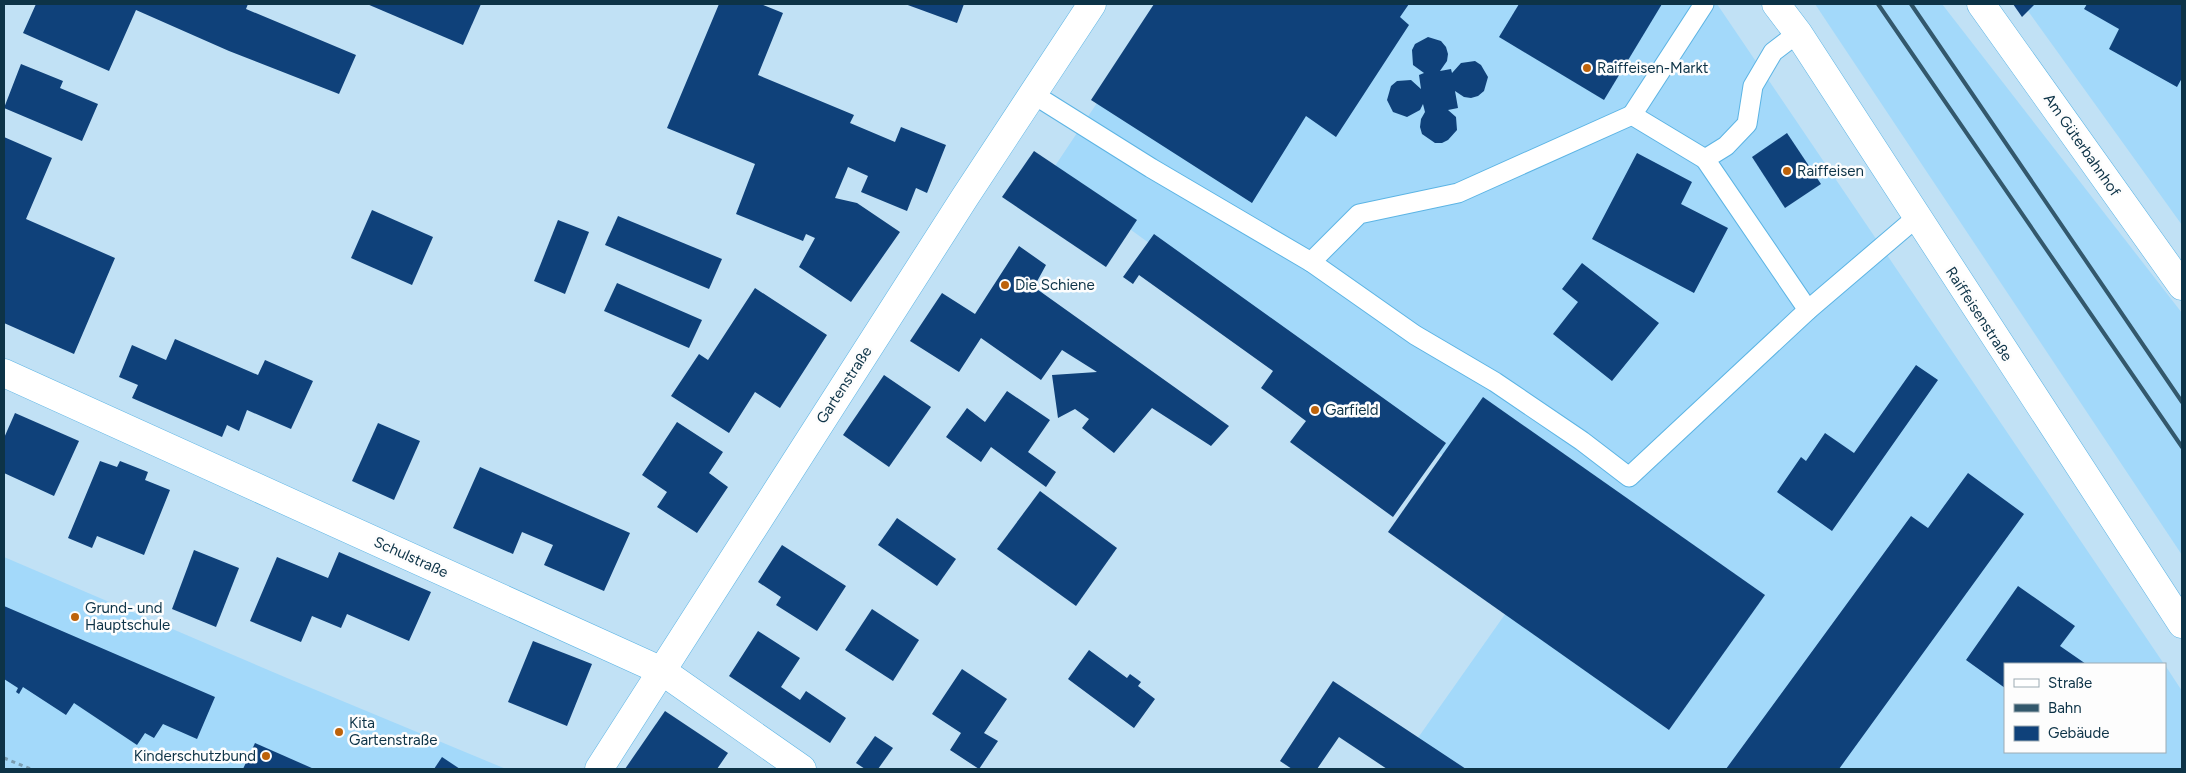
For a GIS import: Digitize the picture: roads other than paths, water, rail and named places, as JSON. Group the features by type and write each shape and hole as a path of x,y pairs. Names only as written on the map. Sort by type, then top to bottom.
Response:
{"street":[{"name":"Gartenstraße","path":"599,769 1092,4"},
{"name":"Raiffeisenstraße","path":"1776,4 1798,33 2182,624"},
{"name":"Am Güterbahnhof","path":"1981,4 2182,286"},
{"name":"Schulstraße","path":"4,373 662,671 802,769"}],"lane":[{"path":"1311,262 1359,214 1458,193 1632,115 1704,4"},
{"path":"1705,159 1726,146 1747,124 1753,86 1773,52 1798,33"},
{"path":"1033,94 1142,163 1311,262 1415,335 1527,403 1582,441 1629,477 1808,310 1917,216"},
{"path":"1632,115 1705,159 1808,310"}],"railway":[{"path":"1878,4 2182,447"},
{"path":"1911,4 2182,402"}],"place":[{"name":"Raiffeisen-Markt","path":"1587,68"},
{"name":"Raiffeisen","path":"1787,171"},
{"name":"Die Schiene","path":"1005,285"},
{"name":"Garfield","path":"1315,410"},
{"name":"Grund- und Hauptschule","path":"75,617"},
{"name":"Kita Gartenstraße","path":"339,732"},
{"name":"Kinderschutzbund","path":"266,756"}]}
